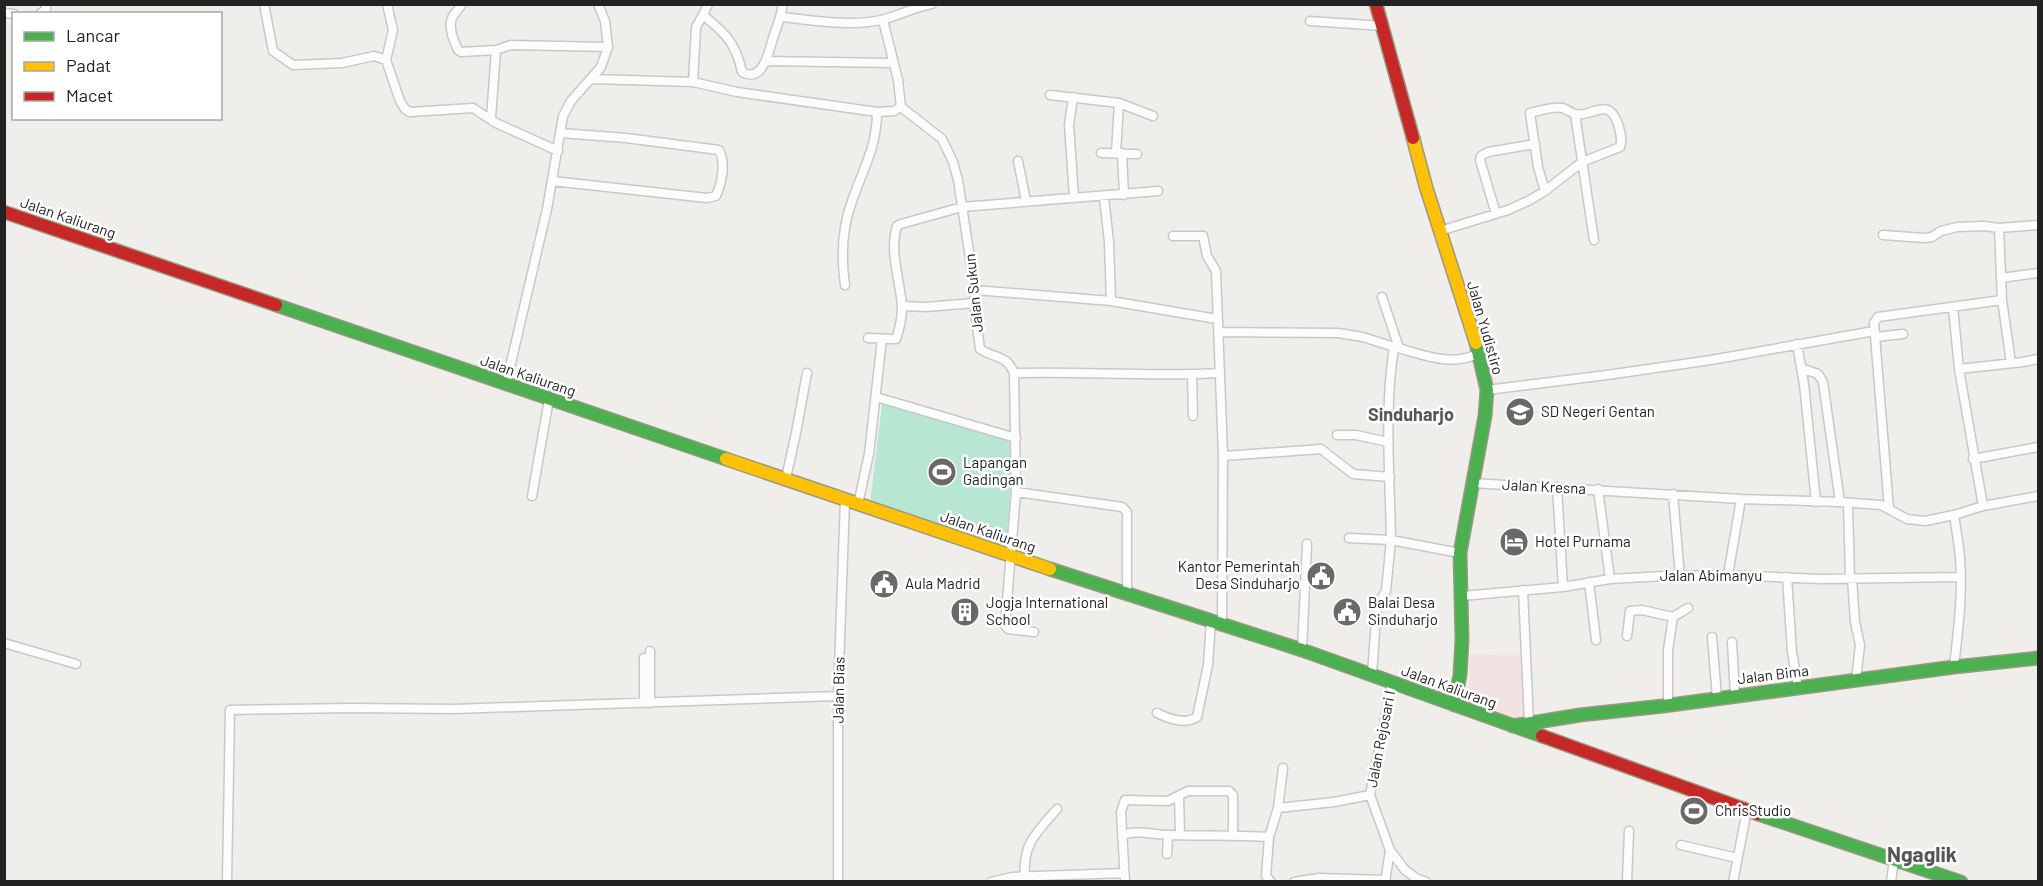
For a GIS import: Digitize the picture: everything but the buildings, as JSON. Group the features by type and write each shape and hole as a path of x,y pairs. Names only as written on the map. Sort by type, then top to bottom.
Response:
{"main road":[{"name":"Jalan Yudistiro","path":"1376,4 1420,165 1479,353 1487,390 1485,416 1460,553 1462,596 1460,675 1454,705"},
{"name":"Jalan Kaliurang","path":"4,212 1010,556 1302,650 1747,810 1961,882"},
{"name":"Jalan Bima","path":"1512,726 1735,695 2038,658"},
{"path":"1535,721 1538,736"}],"street":[{"path":"264,4 273,51 293,65 342,63 374,56 386,60"},
{"path":"387,4 393,30 386,60 399,101 405,109 410,112 473,108 496,123 558,151"},
{"path":"462,4 452,17 450,26 458,50 461,52 496,50 512,45 608,47"},
{"path":"506,384 552,181 563,116 571,101 601,67 608,47 605,21 598,4"},
{"path":"693,82 696,27 708,4"},
{"path":"703,15 726,35 735,48 742,72 750,74 757,72 766,61 781,18 783,4"},
{"path":"781,18 845,22 883,20 932,4"},
{"path":"592,79 693,82 737,92 878,112 894,111 901,107 898,81 883,20"},
{"path":"1310,21 1382,26"},
{"path":"491,118 496,50"},
{"path":"766,61 893,63"},
{"path":"1050,95 1119,103 1153,116"},
{"path":"1073,98 1069,125 1074,197"},
{"path":"1119,103 1119,153 1125,195"},
{"name":"Jalan Sukun","path":"901,107 942,139 953,162 975,290 974,303 980,349 987,354 1004,358 1014,373"},
{"path":"1440,231 1496,214 1530,200 1545,192 1582,162 1620,147 1622,142 1615,114 1609,110 1575,114 1560,107 1530,113 1538,167 1545,192"},
{"path":"845,285 842,261 847,219 873,151 878,112"},
{"path":"1575,114 1593,240"},
{"path":"552,181 707,198 716,196 720,186 723,160 719,150 626,138 561,133"},
{"path":"1496,214 1480,160 1481,156 1488,152 1535,144"},
{"path":"1101,153 1137,154"},
{"path":"1018,161 1026,201"},
{"path":"868,338 896,339 900,326 902,306 894,248 897,226 962,207 1158,191"},
{"path":"1104,197 1109,242 1111,301"},
{"path":"1883,235 1924,238 1957,227 1999,228 2038,225"},
{"path":"1999,228 2002,300 2011,363"},
{"path":"1157,712 1170,719 1181,721 1193,720 1197,717 1216,623 1223,456 1216,271 1207,256 1204,237 1173,236"},
{"path":"2001,278 2038,273"},
{"path":"975,290 1111,301 1217,318"},
{"path":"1372,675 1377,605 1386,591 1391,540 1388,442 1397,347 1382,297"},
{"path":"1889,509 1874,323 1878,317 2002,300"},
{"path":"902,306 926,307 974,303"},
{"path":"1953,307 1959,369 1983,506"},
{"path":"1219,332 1338,333 1363,337 1449,360 1471,358 1479,353"},
{"path":"1487,390 1619,374 1797,344 1875,334 1903,334"},
{"path":"858,504 869,454 882,339"},
{"path":"1797,344 1816,502"},
{"path":"1959,369 2038,359"},
{"path":"1801,368 1818,374 1823,382 1844,502 1860,645 1857,680"},
{"path":"786,478 807,373"},
{"path":"1034,632 1008,628 1005,625 1016,492 1014,373 1220,373"},
{"path":"1192,374 1193,416"},
{"path":"876,397 1016,438"},
{"path":"532,496 549,399"},
{"path":"1336,435 1356,435 1388,442"},
{"path":"1974,459 2038,447"},
{"path":"1223,456 1321,449 1353,474 1390,477"},
{"name":"Jalan Kresna","path":"1472,483 1598,489 1610,579"},
{"path":"1557,488 1563,586"},
{"path":"1598,489 1741,499 1881,505 1901,517 1915,521 1925,521 1983,506 2038,496"},
{"path":"1016,492 1122,507 1127,516 1127,595"},
{"path":"1673,494 1680,576"},
{"path":"1728,575 1741,499"},
{"name":"Jalan Bias","path":"838,882 838,696 845,500"},
{"path":"1954,515 1961,577 1954,667"},
{"path":"1349,538 1391,540 1460,553"},
{"path":"1302,650 1307,544"},
{"name":"Jalan Abimanyu","path":"1462,596 1610,579 1680,576 1961,577"},
{"path":"1787,577 1792,652 1798,687"},
{"path":"1588,582 1596,640"},
{"path":"1523,590 1535,721"},
{"path":"1628,636 1629,610 1642,610 1673,617 1688,608"},
{"path":"1668,705 1668,650 1673,617"},
{"path":"1712,637 1717,698"},
{"path":"1732,642 1735,695"},
{"path":"4,643 76,664"},
{"path":"647,651 647,703"},
{"name":"Jalan Rejosari I","path":"1392,683 1370,795 1390,850 1405,870 1426,882"},
{"path":"227,882 230,710 454,709 838,696"},
{"path":"1271,882 1266,876 1269,837 1278,808 1283,768"},
{"path":"991,882 1012,877 1124,878 1121,812 1125,800 1168,801 1193,790 1231,791 1233,795 1233,834"},
{"path":"1278,808 1334,802 1370,795"},
{"path":"1179,796 1180,835"},
{"path":"1025,877 1026,851 1057,809"},
{"path":"1733,882 1747,810"},
{"path":"1627,882 1629,831"},
{"path":"1122,836 1128,833 1233,834 1269,837"},
{"path":"1167,854 1168,835"},
{"path":"1681,845 1737,858"},
{"path":"1294,882 1386,881 1390,850"},
{"path":"1891,882 1894,859"}],"shaded area":[{"path":"1524,654 1527,717 1514,721 1463,703 1469,684 1470,655"}],"green space":[{"name":"Lapangan Gadingan","path":"882,404 1011,441 1009,550 870,503"}],"traffic: fast":[{"path":"276,305 726,459"},
{"path":"1454,705 1460,675 1462,640 1460,553 1485,416 1487,390 1476,343"},
{"path":"1050,569 1302,650 1542,736"},
{"path":"1512,726 1580,715 2038,658"},
{"path":"1758,814 1961,882"}],"traffic: slow":[{"path":"1413,138 1426,187 1476,343"},
{"path":"726,459 1050,569"}],"traffic: jam":[{"path":"1376,4 1413,138"},
{"path":"4,212 276,305"},
{"path":"1542,736 1758,814"}],"place":[{"name":"SD Negeri Gentan","path":"1520,412"},
{"name":"Lapangan Gadingan","path":"942,472"},
{"name":"Hotel Purnama","path":"1514,542"},
{"name":"Kantor Pemerintah Desa Sinduharjo","path":"1321,576"},
{"name":"Aula Madrid","path":"884,584"},
{"name":"Jogja International School","path":"965,612"},
{"name":"Balai Desa Sinduharjo","path":"1347,612"},
{"name":"ChrisStudio","path":"1694,811"}],"district":[{"name":"Sinduharjo","path":"1411,415"},
{"name":"Ngaglik","path":"1922,855"}]}
